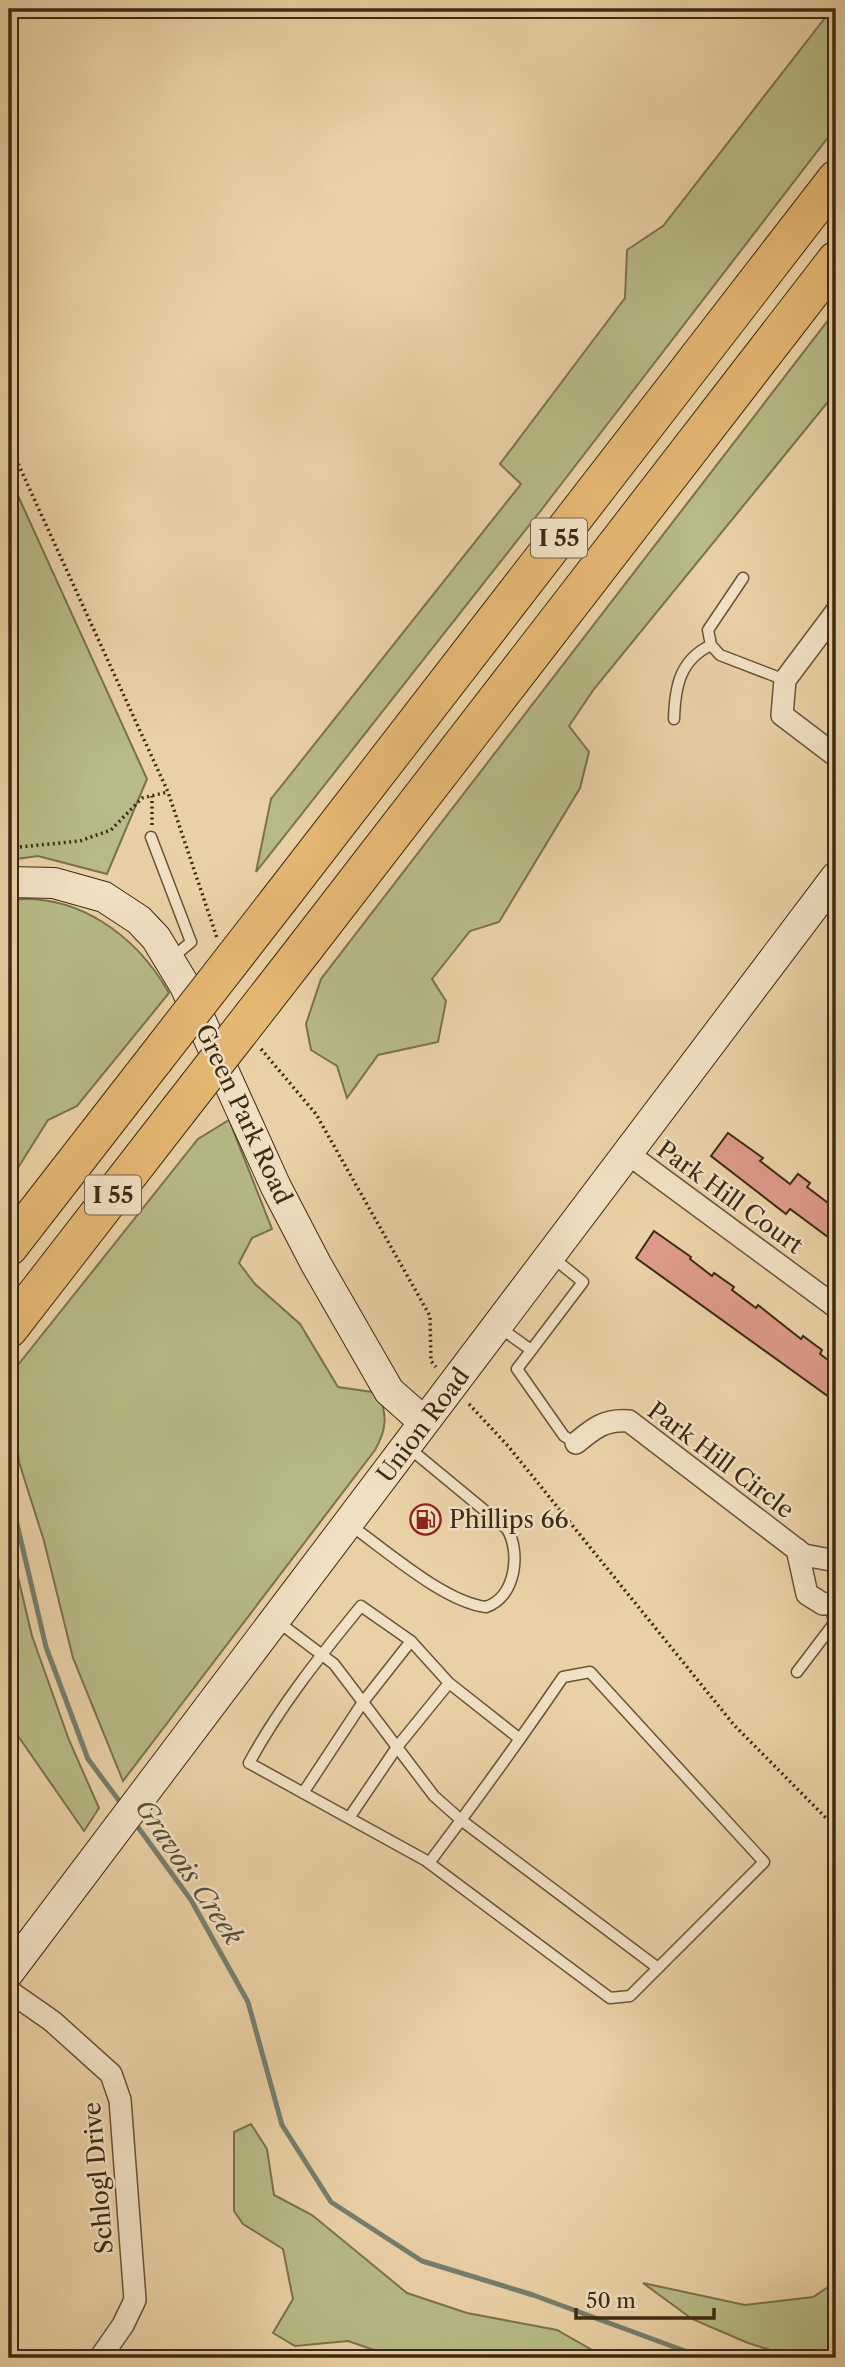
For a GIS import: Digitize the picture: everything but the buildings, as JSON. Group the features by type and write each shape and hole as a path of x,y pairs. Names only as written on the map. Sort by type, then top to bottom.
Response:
{"highway":[{"name":"I 55","path":"9,1247 836,179"},
{"name":"I 55","path":"9,1329 836,260"}],"main road":[{"name":"Union Road","path":"9,1972 19,1938 92,1861 836,877"},
{"name":"Green Park Road","path":"9,882 54,883 104,897 139,920 171,959 276,1187 316,1264 389,1391 424,1422"}],"street":[{"path":"835,753 782,715 785,680 836,612"},
{"name":"Park Hill Court","path":"627,1153 836,1307"},
{"name":"Park Hill Circle","path":"576,1443 603,1423 612,1420 629,1421 804,1555 836,1561"},
{"name":"Park Hill Circle","path":"797,1549 807,1594 823,1604 833,1603"},
{"name":"Schlogl Drive","path":"9,1991 52,2021 111,2074 120,2100 135,2300 123,2325 100,2358"}],"lane":[{"path":"743,578 708,630 711,645 720,655 785,680"},
{"path":"674,719 675,690 682,672 694,653 711,645"},
{"path":"151,837 191,942 171,959"},
{"path":"551,1256 583,1282 517,1369 564,1436 576,1443"},
{"path":"498,1326 531,1350"},
{"path":"348,1524 433,1583 472,1605 491,1606 505,1591 515,1557 512,1537 507,1528 406,1446"},
{"path":"797,1672 834,1621 833,1603"},
{"path":"429,1863 461,1821 520,1739 563,1677 590,1672 764,1862 630,1996 619,2000 610,1998 429,1863 249,1763 267,1730 321,1654 361,1606 411,1641 449,1683 520,1739"},
{"path":"275,1619 334,1664 434,1796 461,1821 658,1968"},
{"path":"303,1793 363,1702 411,1641"},
{"path":"349,1818 397,1747 449,1683"}],"path":[{"path":"9,444 168,792 209,920"},
{"path":"9,848 80,841 111,830 142,798 168,792"},
{"path":"151,837 152,796"},
{"path":"263,1055 316,1114 430,1316 431,1361 436,1367"},
{"path":"468,1404 508,1446 734,1725 836,1828"}],"green space":[{"path":"832,9 836,9 836,127 542,509 256,872 271,799 521,484 500,464 625,298 627,250 663,226"},
{"path":"836,310 836,392 594,689 569,726 589,752 580,788 499,922 470,931 432,979 446,1001 438,1042 378,1055 347,1098 337,1066 311,1050 306,1024 321,979"},
{"path":"9,476 147,779 107,874 38,856 9,860"},
{"path":"34,899 58,903 102,922 140,953 169,993 77,1106 48,1120 9,1182 9,900"},
{"path":"229,1120 272,1229 252,1238 239,1263 255,1284 300,1324 338,1387 379,1393 384,1429 375,1450 123,1781 73,1658 44,1541 19,1462 10,1375 198,1139"},
{"path":"9,1539 32,1636 69,1740 99,1808 84,1831 9,1723"},
{"path":"251,2124 267,2149 274,2195 312,2215 407,2293 467,2313 557,2330 606,2358 397,2358 348,2341 295,2346 273,2333 293,2299 283,2249 243,2224 234,2211 234,2132"},
{"path":"836,2282 836,2358 796,2358 748,2343 692,2319 643,2283 745,2305 813,2297"}],"waterway":[{"name":"Gravois Creek","path":"9,1490 46,1647 88,1759 123,1806"},
{"name":"Gravois Creek","path":"135,1823 191,1900 248,2002 282,2125 331,2202 422,2261 533,2295 704,2358"}],"place":[{"name":"Phillips 66","path":"426,1519"}]}
